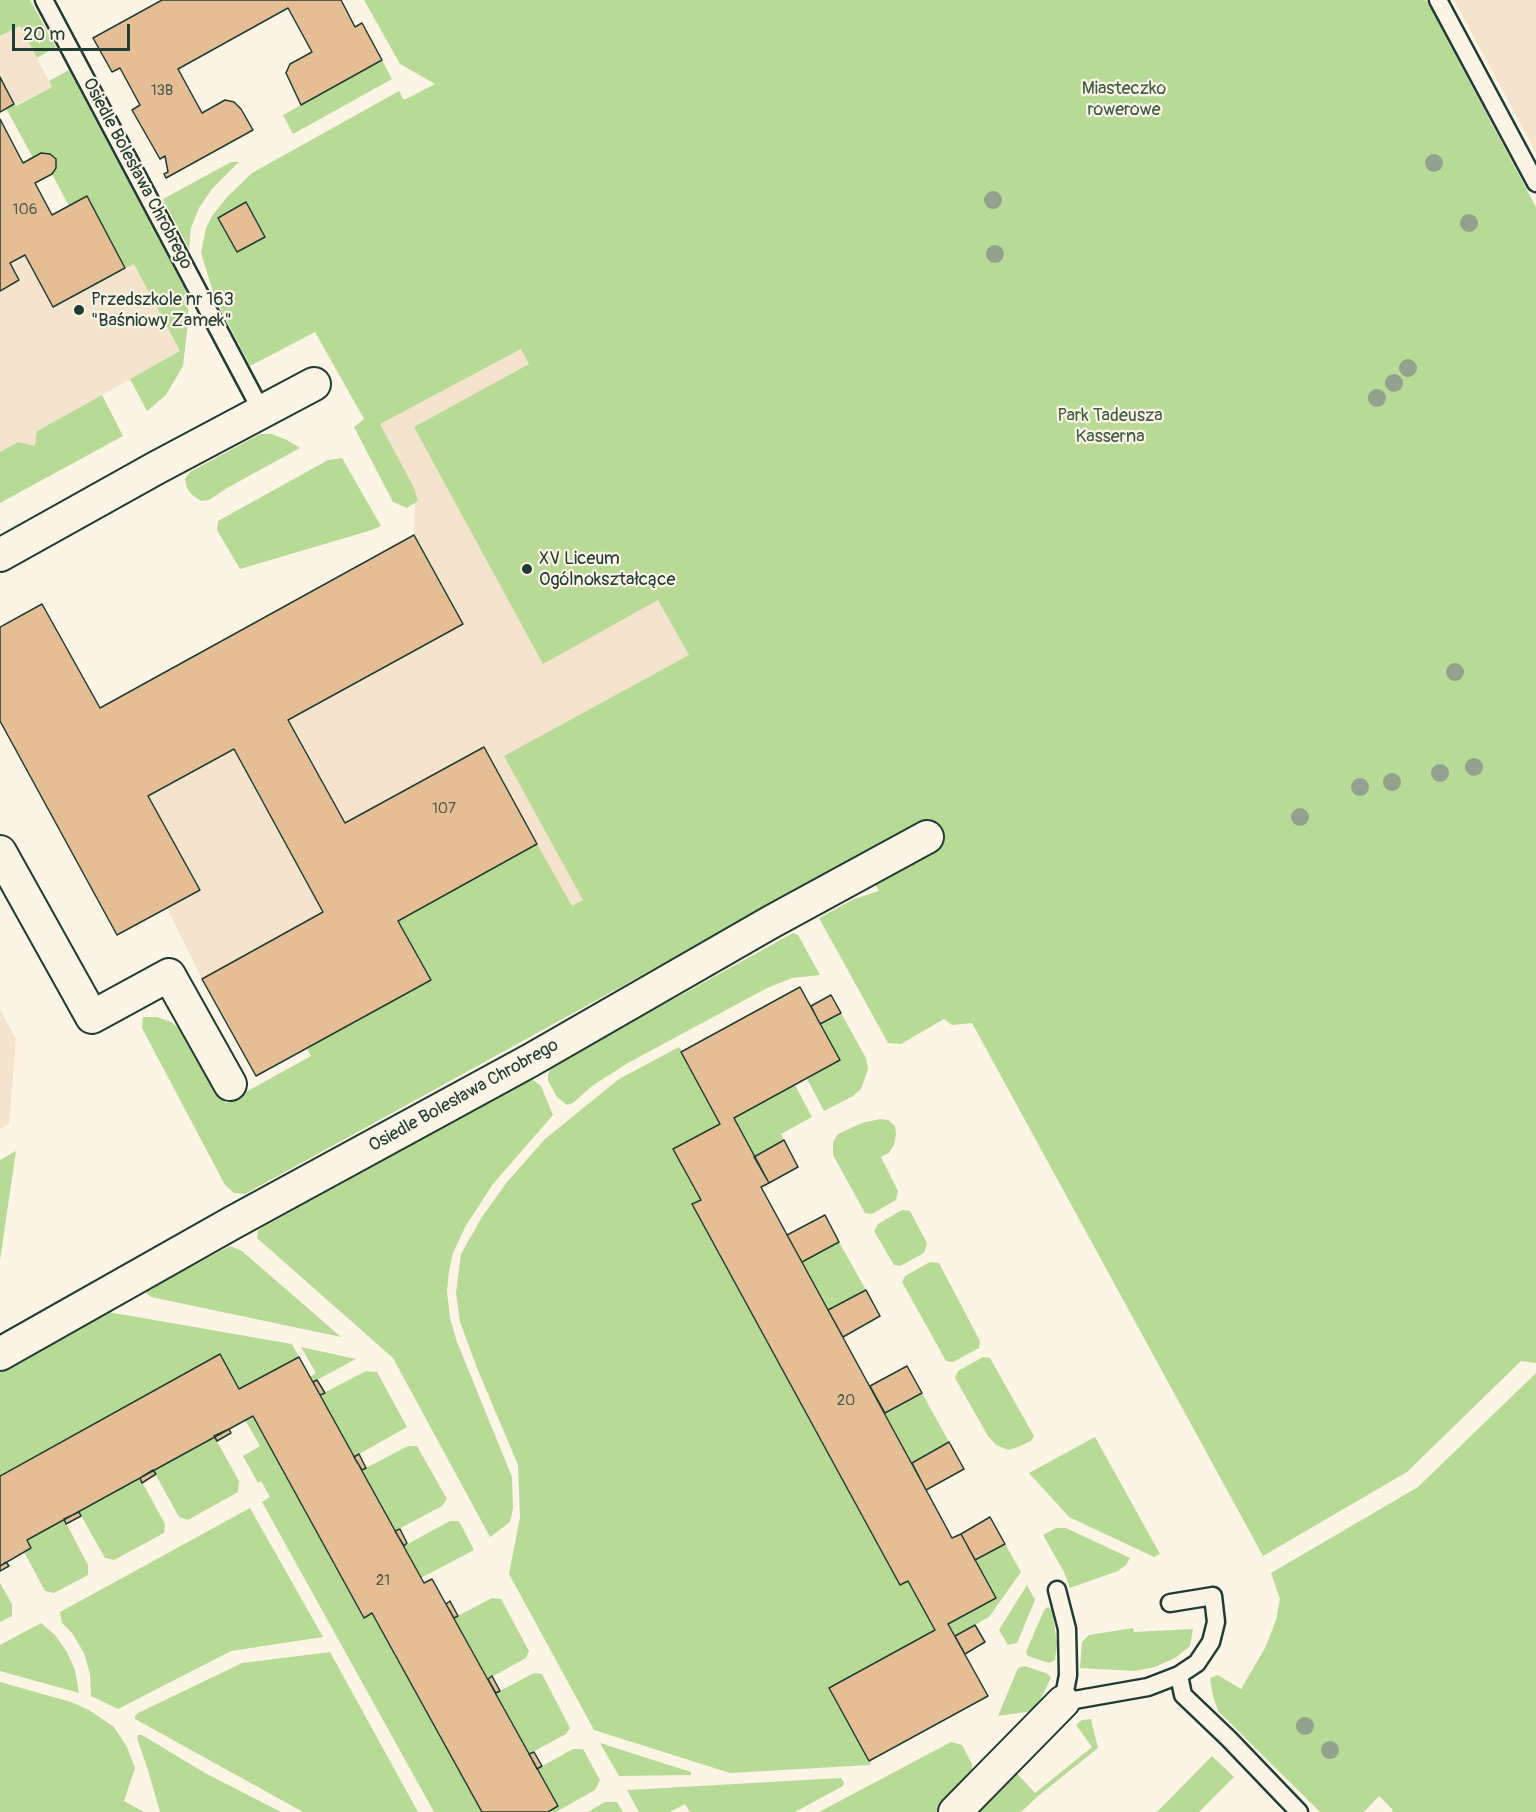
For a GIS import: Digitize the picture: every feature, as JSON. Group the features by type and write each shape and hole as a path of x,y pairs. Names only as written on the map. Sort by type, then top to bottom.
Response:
{"street":[{"path":"0,555 314,384"},
{"name":"Osiedle Bolesława Chrobrego","path":"0,1354 927,837"},
{"path":"0,852 92,1017 169,975 230,1084"},
{"path":"955,1812 1063,1702"}],"lane":[{"name":"Osiedle Bolesława Chrobrego","path":"44,0 262,411"},
{"path":"1438,0 1536,183"},
{"path":"1057,1590 1067,1629 1068,1675 1063,1702 1148,1687 1179,1675 1197,1663 1211,1642 1216,1622 1214,1596 1170,1603"},
{"path":"1179,1675 1183,1695 1299,1812"}],"shaded area":[{"path":"1454,0 1536,0 1536,153"},
{"path":"20,26 52,87 0,112 0,36"},
{"name":"XV Liceum Ogólnokształcące","path":"438,89 850,838 431,980 256,1076 202,979 167,908 117,935 0,721 0,627 42,604 100,707 414,535 415,498 286,269"},
{"name":"Przedszkole nr 163 \"Baśniowy Zamek\"","path":"0,119 23,163 41,153 50,154 56,159 56,168 52,174 35,183 52,215 87,196 125,267 134,264 180,351 38,431 35,446 18,442 0,452"},
{"path":"0,1009 16,1039 9,1124 0,1129"}],"green space":[{"path":"0,0 30,0 56,47 37,58 20,26 0,36"},
{"name":"Park Tadeusza Kasserna","path":"364,0 1426,0 1536,207 1536,1363 1521,1361 1407,1472 1263,1556 972,1023 952,1025 944,1019 901,1044 888,1043 819,918 854,899 879,891 860,855 245,1194 234,1193 225,1185 142,1028 143,1017 157,1017 171,1022 189,1036 226,1103 311,1056 307,1048 431,980 398,921 537,844 572,906 583,900 504,756 689,655 658,600 543,664 414,427 529,364 521,349 380,424 414,488 418,501 407,508 393,502 354,427 364,419 315,332 250,366 215,298 201,253 206,228 227,197 252,173 399,91 404,100 435,84 400,64"},
{"path":"382,60 392,79 293,134 283,115"},
{"path":"69,70 185,289 188,323 183,366 166,395 147,411 130,379 180,351 134,264 125,268 87,196 69,206 52,174 56,168 55,159 50,154 41,153 33,158 6,108 14,104 16,106 52,87 49,81"},
{"path":"231,162 239,162 212,189 199,208 191,228 189,249 163,199"},
{"path":"102,395 123,436 0,503 0,452 18,442 35,446 37,431"},
{"path":"260,434 272,434 300,448 209,500 201,501 191,494 185,479 190,472"},
{"path":"342,458 381,526 240,569 217,530 218,521 328,460"},
{"path":"793,933 798,935 820,975 792,978 767,988 628,1063 592,1086 573,1103 567,1105 557,1097 548,1081 551,1067"},
{"path":"841,1013 866,1058 868,1069 861,1089 853,1096 824,1111 807,1079 840,1060 820,1024"},
{"path":"679,1047 720,1124 673,1149 701,1200 693,1205 900,1585 908,1581 935,1630 830,1688 871,1765 730,1773 594,1730 509,1574 520,1517 518,1465 460,1322 456,1293 461,1254 482,1217 507,1182 545,1139 619,1079"},
{"path":"533,1080 541,1086 553,1115 493,1184 465,1227 453,1253 447,1291 450,1318 457,1342 512,1477 513,1508 510,1522 490,1537 393,1358 257,1238 258,1230 527,1081"},
{"path":"795,1085 812,1117 781,1134 784,1140 754,1157 734,1118"},
{"path":"880,1119 888,1120 895,1126 894,1145 889,1153 881,1157 898,1191 896,1200 872,1214 865,1213 833,1155 833,1142 838,1134 862,1123"},
{"path":"16,1151 0,1260 0,1160"},
{"path":"902,1210 910,1211 927,1243 924,1253 900,1266 894,1265 874,1231 878,1224"},
{"path":"839,1242 866,1290 828,1310 802,1262"},
{"path":"230,1246 242,1251 341,1337 151,1297 146,1293 149,1289"},
{"path":"930,1262 939,1263 980,1341 979,1348 953,1362 946,1361 902,1282 905,1276"},
{"path":"108,1312 292,1344 299,1357 239,1389 220,1354 0,1476 0,1372"},
{"path":"301,1347 356,1359 313,1382 310,1377 316,1373"},
{"path":"983,1357 990,1358 1034,1436 1031,1441 1008,1450 996,1445 988,1436 955,1378 958,1371"},
{"path":"366,1371 377,1372 407,1427 354,1457 320,1395"},
{"path":"1536,1373 1536,1812 1392,1812 1393,1810 1379,1796 1364,1812 1320,1812 1218,1711 1210,1678 1218,1675 1241,1689 1265,1648 1276,1620 1280,1599 1271,1573 1418,1487"},
{"path":"922,1393 949,1442 912,1463 885,1413"},
{"path":"253,1416 364,1617 372,1613 482,1812 434,1812 262,1502 270,1497 261,1481 258,1483 243,1456 260,1446 245,1420"},
{"path":"214,1436 239,1481 238,1492 188,1520 179,1517 153,1470"},
{"path":"1095,1437 1160,1554 1154,1557 1069,1517 1029,1473"},
{"path":"408,1446 417,1446 447,1499 442,1506 395,1531 362,1470"},
{"path":"140,1478 165,1524 164,1533 114,1560 105,1558 79,1512"},
{"path":"250,1508 323,1637 231,1651 118,1709 91,1696 90,1674 84,1653 72,1633 62,1623 60,1612"},
{"path":"64,1519 88,1565 88,1575 54,1593 45,1591 24,1552 31,1548 27,1540"},
{"path":"450,1521 459,1521 474,1550 421,1578 404,1546"},
{"path":"1056,1528 1066,1528 1130,1558 1126,1565 1118,1571 1070,1588 1064,1572 1043,1535"},
{"path":"1005,1544 1021,1572 989,1617 955,1636 948,1624 995,1598 975,1560"},
{"path":"0,1583 12,1604 12,1616 0,1622"},
{"path":"1027,1585 1035,1600 1017,1643 1008,1645 999,1630"},
{"path":"492,1598 501,1599 529,1651 526,1658 488,1679 454,1618"},
{"path":"1048,1607 1052,1610 1057,1644 1055,1660 1049,1663 1028,1656 1026,1652 1044,1610"},
{"path":"41,1623 55,1635 67,1652 75,1670 79,1693 0,1671 0,1645"},
{"path":"1133,1628 1134,1632 1193,1629 1190,1646 1175,1658 1155,1667 1135,1671 1080,1668 1082,1642 1089,1635"},
{"path":"330,1652 418,1812 303,1812 135,1719 138,1713 242,1663"},
{"path":"1024,1666 1046,1673 1051,1677 1044,1693 1033,1711 998,1716 1018,1668"},
{"path":"534,1673 542,1674 570,1728 566,1734 529,1754 496,1693"},
{"path":"0,1682 71,1702 89,1710 114,1727 127,1747 135,1768 124,1801 144,1812 0,1812"},
{"path":"1091,1719 1098,1748 1021,1812 970,1812 1014,1770 1035,1793 1092,1747 1076,1725 1082,1720"},
{"path":"138,1735 142,1735 205,1773 281,1812 160,1812"},
{"path":"951,1742 962,1745 972,1764 972,1775 936,1812 819,1812"},
{"path":"600,1743 691,1772 691,1775 619,1776"},
{"path":"573,1749 583,1749 600,1780 595,1790 556,1812 548,1812 558,1806 537,1769"},
{"path":"1212,1756 1234,1777 1199,1812 1157,1812"},
{"path":"841,1778 844,1782 843,1786 795,1812 690,1812 685,1804 670,1812 639,1812 627,1790"},
{"path":"605,1802 617,1802 623,1812 588,1812"}],"building":[{"path":"162,0 341,0 355,27 362,23 382,60 301,105 286,73 290,64 312,52 288,8 178,69 202,113 225,100 234,102 241,109 253,130 166,178 164,174 168,172 165,156 160,159 132,110 140,105 120,68 112,72 93,38"},
{"path":"0,77 14,104 0,112"},
{"path":"0,119 23,163 41,153 50,154 56,159 56,168 52,174 35,183 52,215 87,196 125,268 53,307 25,255 10,263 19,280 0,291"},
{"path":"246,202 265,237 237,252 218,218"},
{"path":"414,535 463,624 288,720 345,823 484,747 537,844 398,921 431,980 256,1076 202,979 323,912 234,749 148,796 200,890 117,935 0,721 0,627 42,604 100,708"},
{"path":"800,987 840,1060 734,1118 769,1183 761,1187 952,1538 961,1534 996,1598 948,1624 988,1696 869,1761 829,1688 935,1630 908,1581 900,1585 692,1204 701,1200 673,1149 720,1124 681,1052"},
{"path":"831,995 841,1013 820,1024 811,1006"},
{"path":"784,1140 798,1167 769,1183 754,1157"},
{"path":"825,1215 839,1242 802,1262 787,1235"},
{"path":"866,1290 880,1316 843,1337 828,1310"},
{"path":"220,1354 239,1389 299,1357 424,1583 432,1579 558,1806 548,1812 482,1812 372,1613 364,1618 253,1416 27,1540 31,1548 0,1566 0,1476"},
{"path":"907,1366 922,1393 885,1413 870,1386"},
{"path":"317,1380 325,1393 320,1395 313,1382"},
{"path":"229,1429 231,1433 217,1441 214,1436"},
{"path":"949,1442 964,1469 926,1490 912,1463"},
{"path":"359,1454 366,1468 362,1470 354,1457"},
{"path":"153,1470 156,1474 142,1483 140,1478"},
{"path":"79,1512 81,1516 66,1524 64,1519"},
{"path":"990,1517 1005,1544 975,1560 961,1534"},
{"path":"400,1529 407,1543 404,1546 395,1531"},
{"path":"6,1562 9,1566 0,1571 0,1566"},
{"path":"450,1601 458,1616 454,1618 446,1604"},
{"path":"975,1625 985,1642 965,1654 955,1636"},
{"path":"492,1676 500,1691 496,1693 488,1679"},
{"path":"534,1752 542,1766 537,1769 529,1754"}],"place":[{"name":"Przedszkole nr 163 \"Baśniowy Zamek\"","path":"79,310"},
{"name":"XV Liceum Ogólnokształcące","path":"527,569"}],"park label":[{"name":"Miasteczko rowerowe","path":"1124,100"}]}
